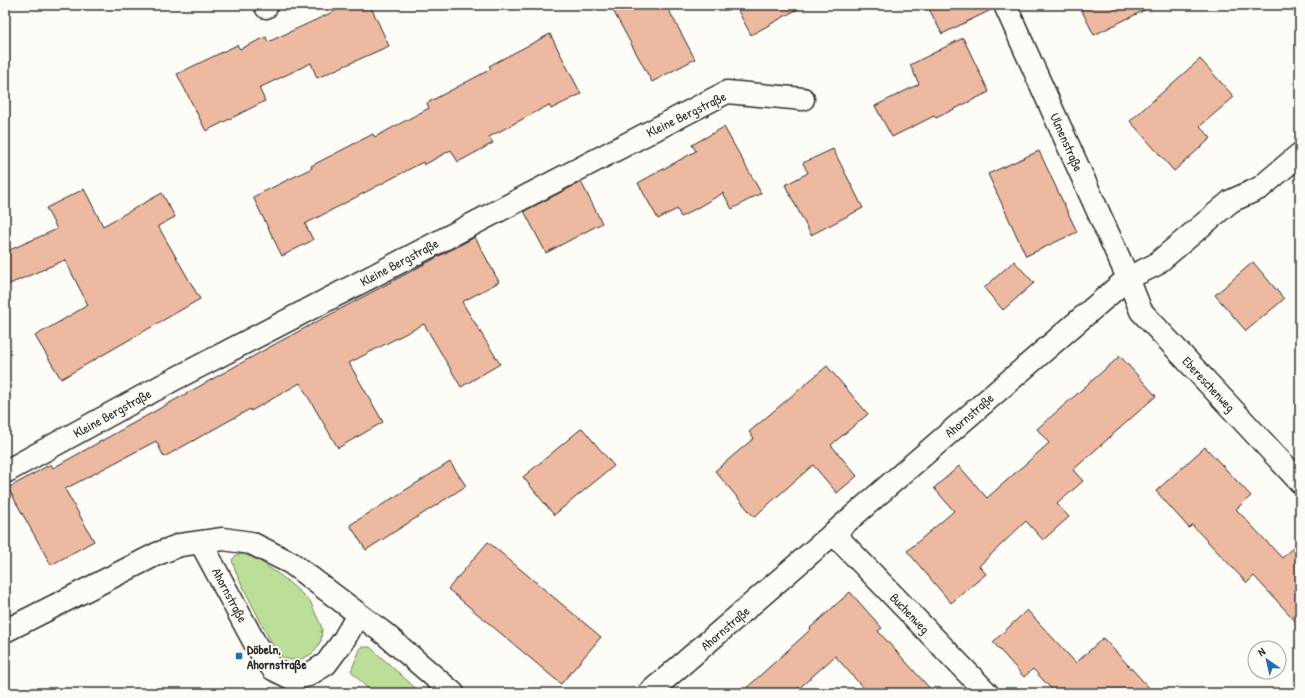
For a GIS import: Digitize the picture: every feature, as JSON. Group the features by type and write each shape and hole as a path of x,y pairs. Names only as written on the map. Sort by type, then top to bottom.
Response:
{"street":[{"name":"Ulmenstraße","path":"1005,5 1128,278"},
{"name":"Kleine Bergstraße","path":"5,472 170,382 727,92 803,99"},
{"name":"Ahornstraße","path":"649,693 1128,278 1155,265 1231,202 1260,188 1300,154"},
{"name":"Ebereschenweg","path":"1128,278 1141,311 1300,482"},
{"name":"Buchenweg","path":"833,534 987,693"},
{"path":"5,631 157,554 180,545 223,539 251,542 291,563 385,634 453,693"},
{"name":"Ahornstraße","path":"201,543 257,647 273,669 293,679 308,675 326,664 343,641 358,615"}],"green space":[{"path":"243,554 261,562 284,578 310,601 322,628 321,641 313,653 302,659 290,660 281,656 272,644 236,573 232,560 236,555"},
{"path":"361,647 370,647 421,693 361,693 368,689 351,671"}],"building":[{"path":"348,5 370,5 389,46 317,78 311,63 259,88 265,101 206,131 177,74 237,45 240,49 266,37 268,42"},
{"path":"610,5 666,5 695,59 652,82"},
{"path":"735,5 805,5 751,35"},
{"path":"927,5 993,5 993,9 942,34"},
{"path":"1079,5 1155,5 1094,35"},
{"path":"550,34 581,94 551,109 549,105 489,137 493,143 458,162 451,150 424,165 423,162 305,224 313,240 282,256 253,197 312,168 311,166 373,134 375,137 429,108 427,103 491,69 489,66"},
{"path":"963,38 989,92 936,118 934,116 892,137 875,106 919,84 910,65"},
{"path":"1200,59 1234,97 1200,126 1211,138 1174,171 1130,121"},
{"path":"724,127 761,193 732,209 723,193 681,217 677,209 658,219 638,183 696,151 692,145"},
{"path":"833,149 863,208 811,235 785,185 808,173 803,163"},
{"path":"1039,151 1077,232 1026,256 988,174"},
{"path":"581,182 602,223 546,253 524,211"},
{"path":"84,189 103,226 162,193 175,217 158,226 200,299 61,379 35,336 88,305 65,260 5,286 5,252 57,229 46,208"},
{"path":"475,237 499,282 462,302 500,364 461,387 424,324 349,363 383,422 338,448 300,383 164,457 156,441 65,489 94,541 51,565 8,488 51,464 53,468 277,343"},
{"path":"1014,261 1034,283 1003,310 984,288"},
{"path":"1253,262 1284,299 1246,331 1215,295"},
{"path":"1120,356 1156,396 1073,470 1083,481 1057,504 1069,517 1043,540 1026,521 979,566 986,574 951,603 907,551 954,511 934,488 959,466 987,498 1049,443 1037,429"},
{"path":"827,366 868,414 831,445 857,476 837,493 813,465 754,517 715,471 754,438 749,432"},
{"path":"582,428 614,466 554,515 523,477"},
{"path":"1205,447 1251,496 1236,509 1282,558 1300,541 1300,626 1254,576 1247,583 1192,525 1189,528 1156,491"},
{"path":"450,462 466,486 366,550 350,525"},
{"path":"488,542 601,637 561,684 448,589"},
{"path":"850,592 882,628 878,631 934,693 868,693 835,656 794,693 741,693 811,629 810,628"},
{"path":"1027,610 1076,663 1103,638 1154,693 1055,693 1033,669 1024,677 993,642"}],"place":[{"name":"Döbeln, Ahornstraße","path":"239,656"}]}
